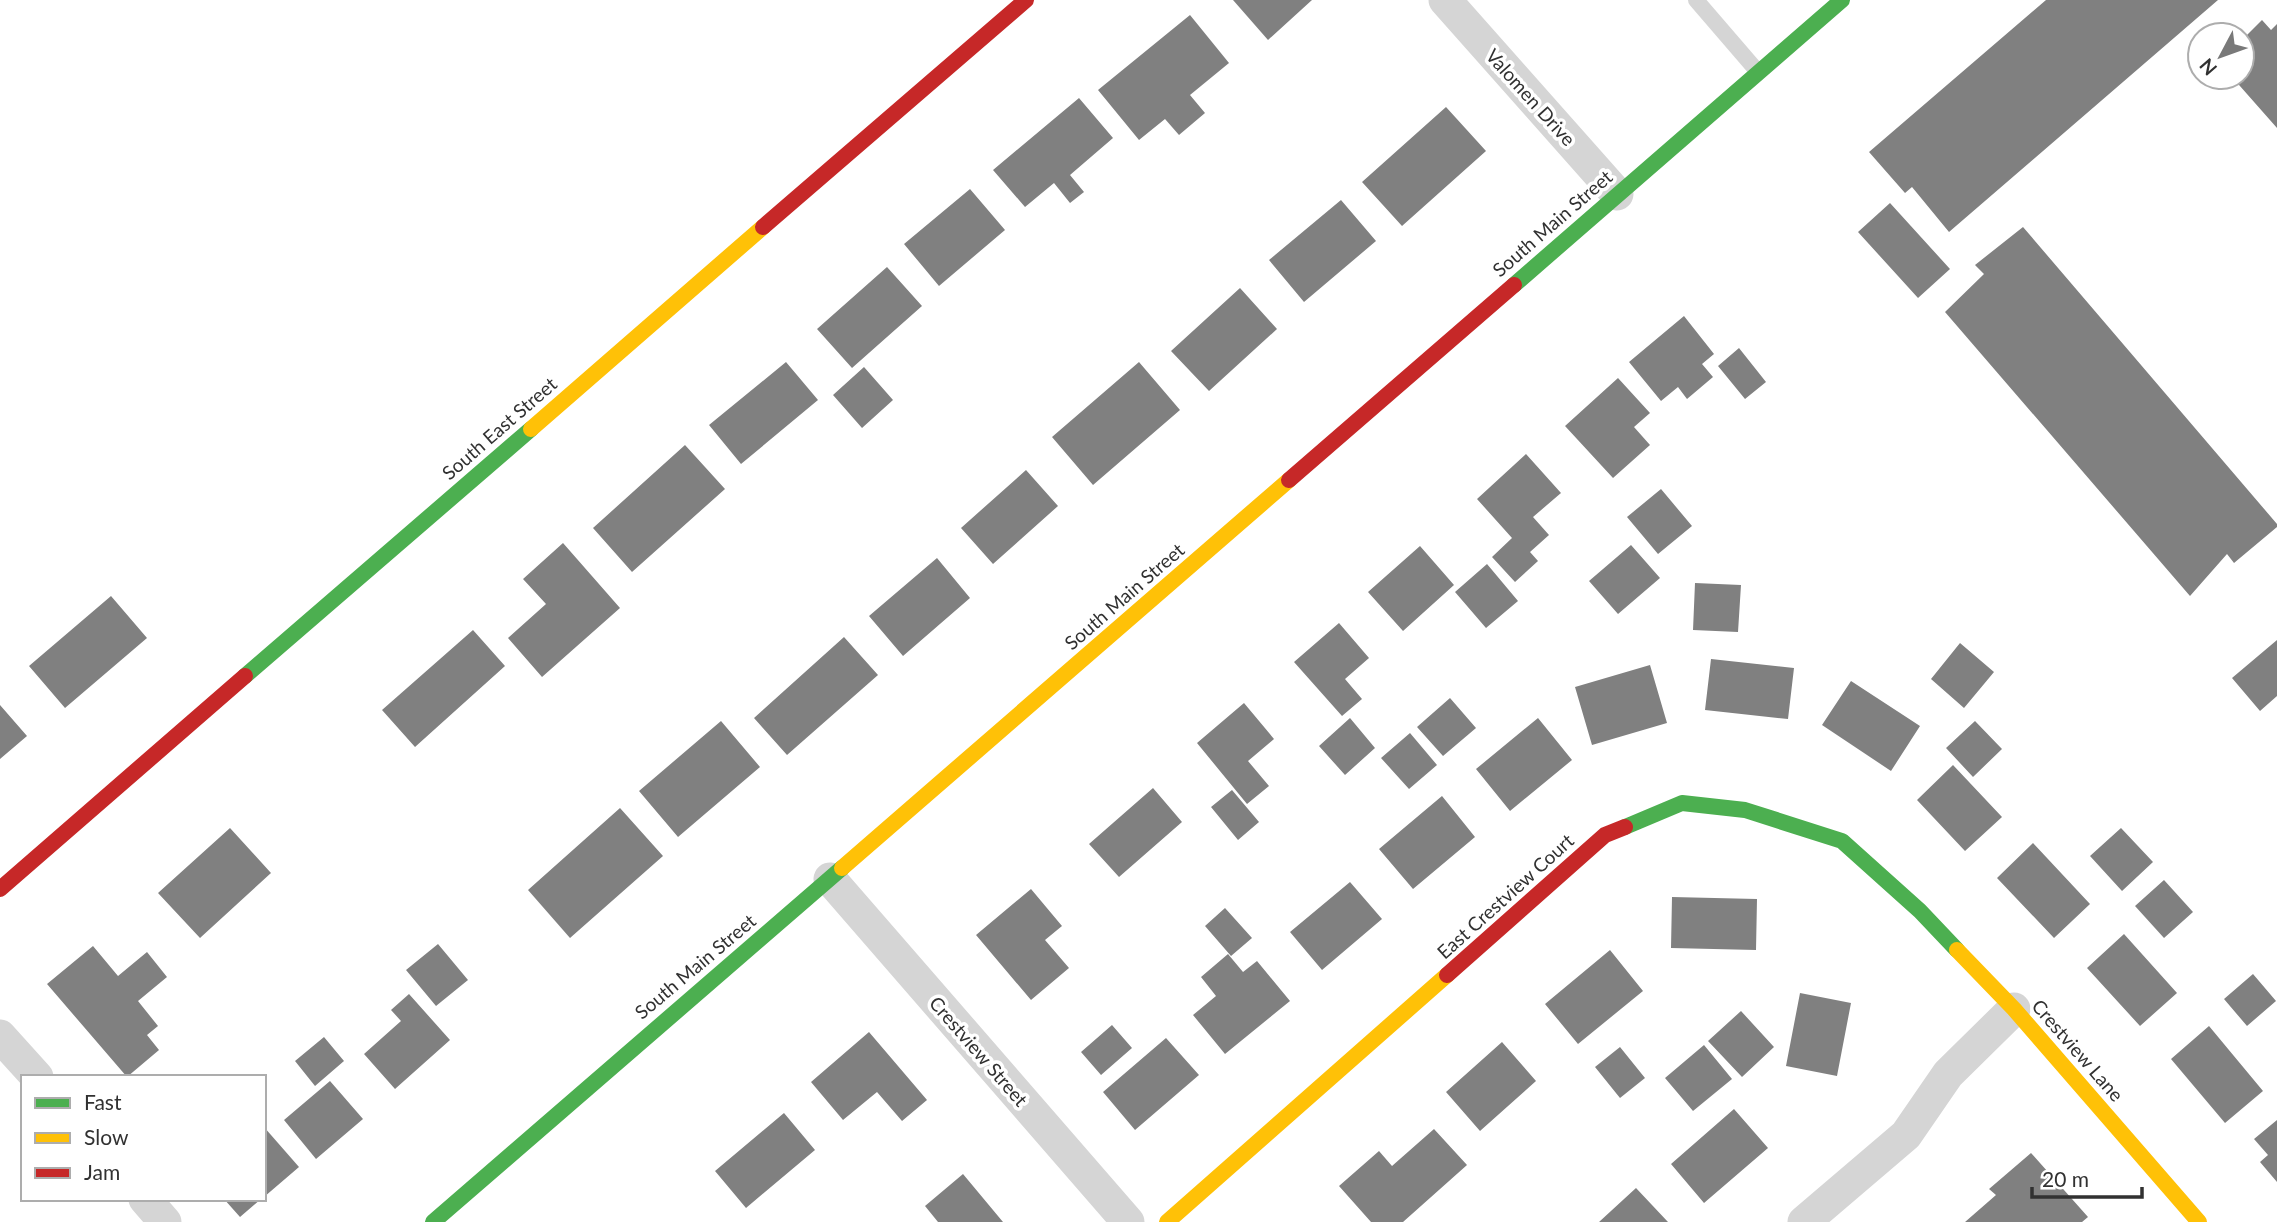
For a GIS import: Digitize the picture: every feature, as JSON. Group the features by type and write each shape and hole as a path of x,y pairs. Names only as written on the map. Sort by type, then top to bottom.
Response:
{"street":[{"name":"South East Street","path":"0,889 1026,0"},
{"name":"Valomen Drive","path":"1445,0 1617,194"},
{"name":"South Main Street","path":"433,1222 601,1073 830,879 1842,0"},
{"name":"East Crestview Court","path":"1167,1222 1605,835 1682,803 1745,810 1842,841 1920,911"},
{"name":"Crestview Street","path":"830,879 1128,1222"},
{"name":"Crestview Lane","path":"1920,911 2014,1009 2199,1222"},
{"path":"1804,1222 1906,1135 1948,1074 2014,1009"},
{"path":"0,1036 35,1075"},
{"path":"147,1201 165,1222"}],"lane":[{"path":"1696,0 1758,72"}],"building":[{"path":"1233,0 1312,0 1268,40"},
{"path":"2046,0 2218,0 2194,21 2186,21 2186,28 1949,232 1912,187 1905,193 1869,152"},
{"path":"1190,15 1229,63 1190,95 1205,113 1179,135 1165,119 1139,140 1098,90"},
{"path":"2262,20 2271,30 2277,24 2277,128 2244,91 2256,91 2256,26"},
{"path":"1079,98 1113,138 1070,175 1084,192 1070,203 1054,183 1025,207 993,170"},
{"path":"1446,107 1486,151 1402,226 1362,182"},
{"path":"970,189 1005,230 939,286 904,244"},
{"path":"1341,200 1376,241 1304,302 1269,260"},
{"path":"1890,203 1950,269 1918,298 1858,232"},
{"path":"2023,227 2277,524 2277,527 2234,563 2227,554 2190,596 1945,312 1984,274 1975,265"},
{"path":"887,267 922,306 852,368 817,329"},
{"path":"1240,288 1277,329 1209,391 1171,351"},
{"path":"1684,316 1714,354 1702,364 1713,377 1687,399 1678,387 1661,401 1629,362"},
{"path":"1739,348 1766,382 1745,399 1718,366"},
{"path":"786,362 818,400 741,464 709,425"},
{"path":"1139,362 1180,410 1093,485 1052,437"},
{"path":"864,367 893,400 862,428 833,395"},
{"path":"1618,378 1650,413 1634,427 1650,445 1613,478 1565,426"},
{"path":"685,445 725,489 632,572 593,528"},
{"path":"1526,454 1561,493 1533,517 1549,535 1530,552 1538,561 1515,582 1492,557 1512,538 1477,499"},
{"path":"1026,470 1058,506 993,564 961,528"},
{"path":"1661,489 1692,526 1658,554 1627,517"},
{"path":"563,543 620,608 542,677 508,638 546,604 523,579"},
{"path":"1631,545 1660,578 1618,614 1589,581"},
{"path":"1420,546 1454,585 1403,631 1368,592"},
{"path":"937,558 970,598 903,656 869,616"},
{"path":"1487,564 1518,601 1486,628 1455,592"},
{"path":"1695,583 1741,585 1738,632 1693,630"},
{"path":"111,596 147,638 65,708 29,666"},
{"path":"1339,623 1369,658 1345,679 1362,699 1342,716 1294,662"},
{"path":"473,630 505,666 415,747 382,710"},
{"path":"844,637 878,675 787,755 754,718"},
{"path":"2277,640 2277,696 2260,711 2232,678"},
{"path":"1960,643 1994,672 1964,708 1931,679"},
{"path":"1711,659 1794,668 1788,719 1705,710"},
{"path":"1650,665 1667,723 1592,745 1575,687"},
{"path":"1851,681 1920,726 1891,771 1822,725"},
{"path":"1450,698 1476,728 1443,756 1417,727"},
{"path":"1244,703 1274,739 1248,761 1269,786 1247,804 1197,743"},
{"path":"0,705 27,736 0,759"},
{"path":"1350,718 1375,748 1345,775 1319,746"},
{"path":"1538,718 1572,760 1510,811 1476,769"},
{"path":"721,721 760,767 678,837 639,791"},
{"path":"1975,721 2002,749 1973,777 1946,748"},
{"path":"1410,733 1437,765 1409,789 1381,758"},
{"path":"1953,765 2002,817 1965,851 1917,800"},
{"path":"1153,788 1182,822 1119,877 1089,844"},
{"path":"1232,790 1259,822 1238,840 1211,807"},
{"path":"1442,796 1475,837 1413,889 1379,849"},
{"path":"620,808 663,856 570,938 528,890"},
{"path":"230,828 271,873 200,938 158,893"},
{"path":"2121,828 2153,862 2122,891 2090,856"},
{"path":"2033,843 2090,904 2054,938 1997,878"},
{"path":"2164,880 2193,912 2164,938 2135,906"},
{"path":"1350,882 1382,919 1322,970 1290,932"},
{"path":"1031,889 1062,926 1045,940 1069,968 1031,1000 976,935"},
{"path":"1672,897 1757,899 1756,950 1671,948"},
{"path":"1225,908 1252,938 1231,956 1205,926"},
{"path":"2124,934 2177,993 2140,1026 2087,968"},
{"path":"438,944 468,980 436,1006 406,970"},
{"path":"93,946 118,976 147,952 167,977 138,1001 158,1026 147,1035 159,1050 129,1075 125,1075 47,984"},
{"path":"1610,950 1643,991 1578,1044 1545,1004"},
{"path":"1228,954 1243,972 1257,961 1290,1001 1225,1054 1193,1015 1216,996 1201,977"},
{"path":"2253,974 2276,1001 2247,1026 2224,999"},
{"path":"1800,993 1851,1003 1837,1076 1786,1066"},
{"path":"409,994 450,1040 395,1089 364,1054 401,1021 391,1010"},
{"path":"1741,1011 1774,1047 1742,1077 1708,1041"},
{"path":"1112,1025 1132,1048 1101,1075 1081,1052"},
{"path":"2209,1026 2263,1091 2225,1123 2171,1059"},
{"path":"869,1032 927,1100 902,1121 877,1092 843,1120 811,1082"},
{"path":"324,1037 344,1061 315,1086 295,1061"},
{"path":"1166,1038 1199,1075 1135,1130 1103,1092"},
{"path":"1502,1042 1536,1081 1480,1131 1446,1092"},
{"path":"1704,1045 1732,1079 1693,1111 1665,1078"},
{"path":"1620,1047 1645,1078 1620,1098 1595,1067"},
{"path":"330,1081 363,1119 316,1159 284,1120"},
{"path":"1734,1109 1768,1148 1704,1203 1671,1164"},
{"path":"784,1113 815,1150 746,1208 715,1171"},
{"path":"2277,1120 2277,1182 2260,1162 2268,1155 2254,1139"},
{"path":"266,1129 299,1167 266,1195"},
{"path":"1434,1129 1467,1165 1403,1222 1371,1222 1339,1186 1379,1151 1392,1166"},
{"path":"2031,1153 2088,1217 2082,1222 1965,1222 1996,1195 1989,1189"},
{"path":"963,1174 1003,1222 938,1222 925,1206"},
{"path":"1636,1188 1668,1222 1599,1222"},
{"path":"226,1201 259,1201 240,1217"}],"traffic: fast":[{"path":"1514,285 1842,0"},
{"path":"245,676 531,429"},
{"path":"1625,827 1682,803 1745,810 1842,841 1920,911 1957,950"},
{"path":"433,1222 842,868"}],"traffic: slow":[{"path":"531,429 763,227"},
{"path":"842,868 1289,480"},
{"path":"1957,950 2014,1009 2199,1222"},
{"path":"1167,1222 1447,975"}],"traffic: jam":[{"path":"763,227 1026,0"},
{"path":"1289,480 1514,285"},
{"path":"0,889 245,676"},
{"path":"1447,975 1605,835 1625,827"}]}
